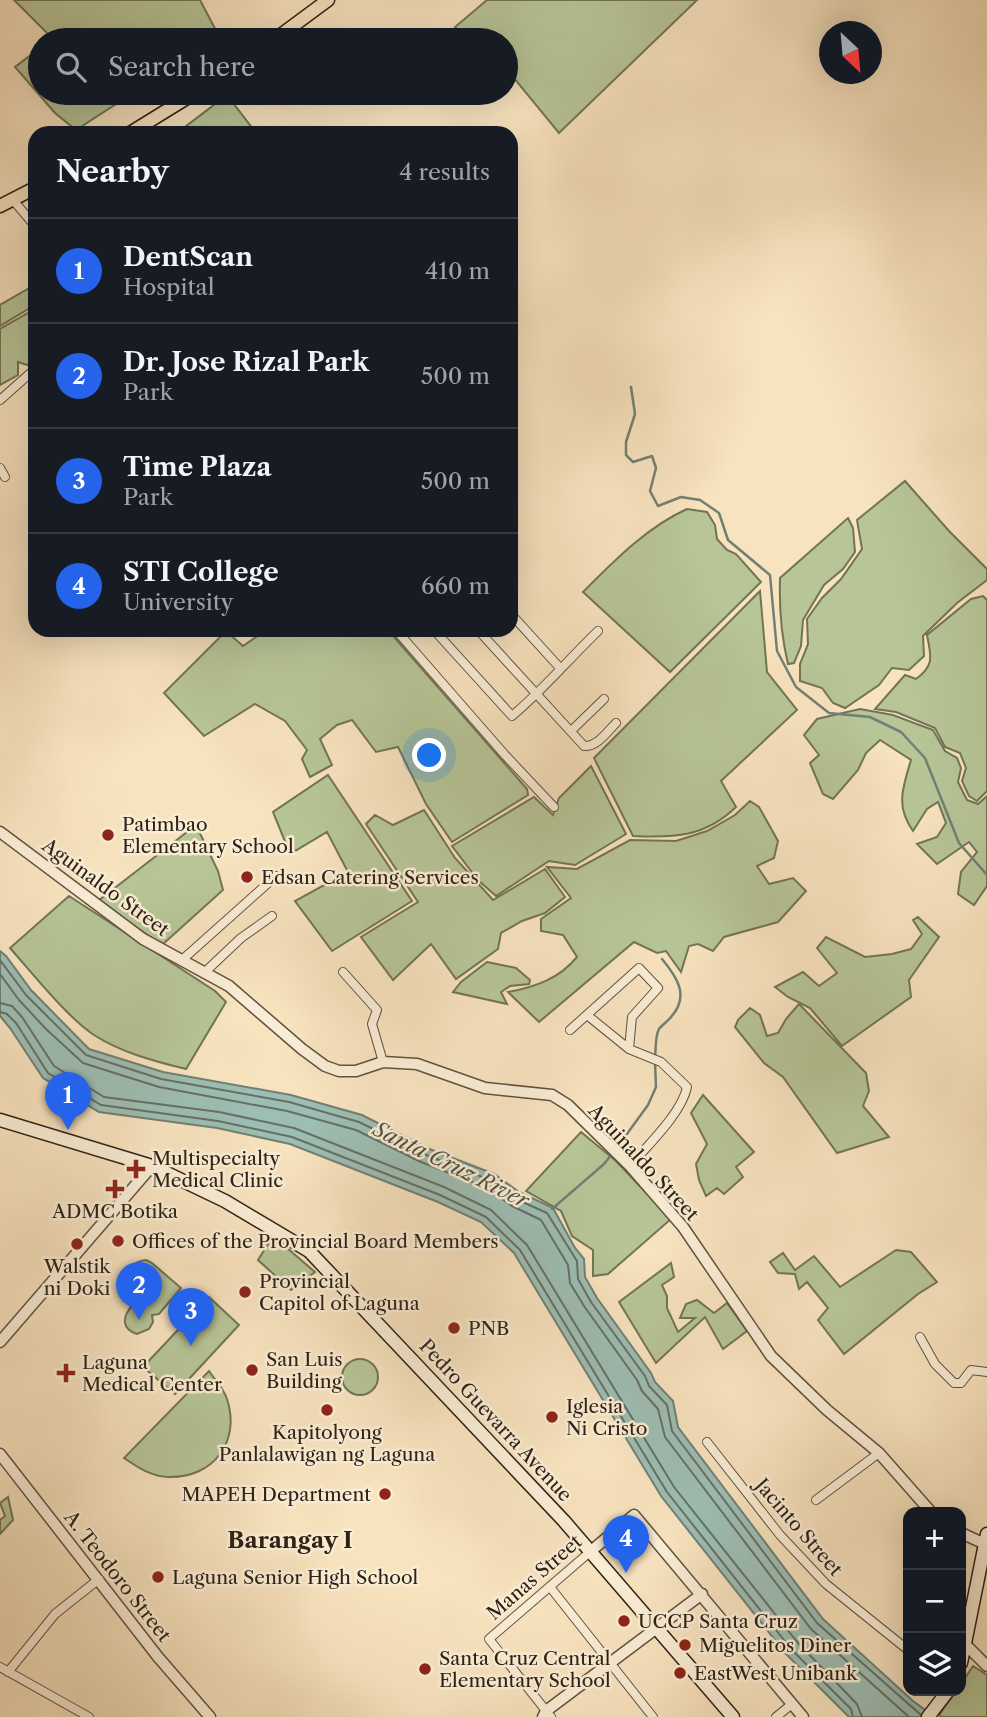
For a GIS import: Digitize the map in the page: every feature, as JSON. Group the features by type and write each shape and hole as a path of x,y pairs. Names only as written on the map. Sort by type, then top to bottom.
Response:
{"main road":[{"path":"290,28 328,0"},
{"path":"141,126 176,105"},
{"path":"0,206 28,192"},
{"name":"Pedro Guevarra Avenue","path":"0,1120 152,1166 225,1202 309,1251 591,1551 733,1717"},
{"path":"966,1645 986,1539"},
{"path":"928,1717 944,1696"}],"street":[{"path":"13,200 28,218"},
{"path":"0,400 28,375"},
{"path":"0,468 5,477"},
{"path":"518,622 560,668"},
{"path":"440,637 512,716 537,695 598,631"},
{"path":"402,637 554,807"},
{"path":"484,637 584,746 590,746 615,723"},
{"path":"571,731 604,699"},
{"name":"Aguinaldo Street","path":"0,832 143,939 229,986 302,1049 326,1066 339,1071 356,1070 383,1062 417,1065 485,1088 552,1095 568,1105 630,1166 683,1227 771,1356 827,1410 879,1453 927,1507"},
{"path":"183,960 275,876"},
{"path":"205,972 242,938 272,916"},
{"path":"570,1030 639,968 658,988 632,1017 629,1049"},
{"path":"344,972 377,1010 372,1024 383,1062"},
{"path":"587,1015 629,1049 661,1062 687,1087 686,1095 630,1166"},
{"path":"0,1342 152,1166"},
{"path":"920,1337 935,1364 954,1384 961,1383 971,1370 987,1372"},
{"name":"Jacinto Street","path":"707,1442 780,1535 826,1584 903,1646"},
{"path":"816,1500 879,1453"},
{"name":"A. Teodoro Street","path":"0,1454 158,1657 210,1717"},
{"name":"Manas Street","path":"546,1715 489,1639 634,1515 702,1594"},
{"path":"966,1534 986,1539"},
{"path":"89,1717 4,1670 55,1615 99,1579"},
{"path":"550,1587 653,1717"},
{"path":"546,1715 702,1594 803,1717"},
{"path":"966,1645 987,1666"},
{"path":"776,1717 792,1704"}],"green space":[{"path":"14,0 200,0 215,28 42,28"},
{"path":"487,0 697,0 559,133 518,83 518,28 455,27"},
{"path":"28,57 28,82 15,67"},
{"path":"48,105 115,105 82,126 71,126"},
{"path":"214,105 235,105 251,126 186,126"},
{"path":"28,289 28,309 0,326 0,305"},
{"path":"28,313 28,365 18,362 18,375 0,385 0,329"},
{"path":"905,481 987,569 987,580 957,603 923,636 924,656 909,670 892,668 879,685 845,708 833,703 822,688 800,681 800,664 808,644 807,619 862,549 857,520"},
{"path":"687,509 707,512 715,525 717,539 727,550 736,554 761,582 670,672 583,592 645,535"},
{"path":"848,518 853,528 855,552 843,569 824,585 803,620 801,646 794,663 788,664 781,622 780,578"},
{"path":"760,591 767,672 797,710 721,781 736,807 724,817 688,834 633,836 594,758"},
{"path":"983,596 987,600 987,791 977,801 969,796 962,781 966,768 960,753 945,747 935,728 896,712 875,709 905,675 916,679 926,669 930,660 927,635 971,599"},
{"path":"220,637 233,637 243,646 256,637 394,637 527,789 528,795 452,842 426,804 398,747 376,752 352,720 337,725 320,739 332,765 310,777 302,759 307,750 285,721 255,704 204,736 164,693"},
{"path":"860,709 893,715 933,730 945,751 957,758 961,768 958,782 967,800 978,804 987,796 987,886 974,905 958,894 961,872 977,852 969,842 937,864 917,844 937,837 946,823 938,802 927,809 913,831 907,822 902,796 911,760 880,740 866,753 858,770 833,799 823,794 810,763 819,755 804,735 817,719"},
{"path":"591,766 626,834 575,865 549,861 496,896 478,880 452,846 534,797 553,815 559,798"},
{"path":"328,775 412,901 332,951 295,901 348,872 327,832 290,854 273,812"},
{"path":"750,801 759,807 778,841 774,858 757,866 769,884 793,878 806,891 778,922 724,937 713,951 698,944 689,946 681,972 666,951 657,953 634,942 539,1022 508,992 546,981 577,957 563,935 541,931 541,919 571,898 547,867 577,869 630,840 676,841 707,831 735,815"},
{"path":"424,810 455,858 493,900 545,869 565,897 545,913 522,921 501,933 498,949 456,979 431,944 393,980 361,937 418,902 366,824 375,815 393,825"},
{"path":"196,825 218,871 223,890 162,945 98,901"},
{"path":"69,896 215,991 226,1002 186,1069 127,1052 94,1035 62,1006 10,948"},
{"path":"918,917 939,937 909,980 911,997 842,1046 810,1008 775,987 803,972 819,986 837,973 817,948 826,937 865,957 911,949 922,934 913,920"},
{"path":"487,962 516,968 530,980 529,984 510,986 501,992 507,1004 453,992 461,982"},
{"path":"799,1004 866,1073 869,1091 863,1106 889,1137 837,1153 783,1077 764,1063 735,1027 750,1008 760,1015 767,1036 778,1033"},
{"path":"703,1095 754,1152 736,1167 743,1177 724,1194 717,1188 706,1196 699,1180 696,1164 707,1144 691,1113"},
{"path":"581,1132 616,1161 671,1219 608,1274 593,1276 593,1250 572,1236 561,1211 526,1191"},
{"path":"273,1236 315,1272 291,1290 258,1260"},
{"path":"896,1250 911,1252 937,1282 918,1294 844,1354 818,1320 828,1308 807,1282 799,1289 795,1274 778,1273 770,1262 783,1253 795,1270 814,1256 840,1287"},
{"path":"146,1260 181,1288 159,1314 152,1315 153,1322 149,1329 137,1334 128,1329 125,1323 131,1307 122,1292 120,1282 128,1269"},
{"path":"671,1263 674,1277 662,1285 667,1296 667,1308 678,1332 695,1318 680,1318 686,1304 697,1300 714,1313 727,1303 747,1331 723,1349 705,1317 656,1363 619,1302"},
{"path":"209,1297 239,1325 175,1394 143,1367"},
{"path":"360,1359 372,1365 378,1377 372,1389 360,1395 348,1389 342,1377 348,1365"},
{"path":"209,1371 226,1395 230,1415 230,1429 220,1454 199,1471 185,1476 169,1477 139,1468 124,1458"},
{"path":"8,1497 13,1520 0,1534 0,1520 5,1516 0,1503"},
{"path":"973,1666 987,1675 987,1717 941,1717 939,1715 952,1696 966,1696 966,1676"}],"water":[{"name":"Santa Cruz River","path":"0,951 31,990 89,1049 163,1072 291,1095 362,1115 427,1148 494,1174 519,1192 553,1208 584,1259 585,1277 597,1298 655,1382 673,1401 678,1427 823,1619 903,1692 903,1696 908,1696 935,1717 849,1717 786,1654 661,1496 514,1253 481,1222 438,1202 290,1144 217,1128 99,1112 43,1078 0,1016"}],"waterway":[{"path":"631,387 635,414 626,442 626,455 633,462 652,456 656,468 650,491 658,506 681,497 700,500 719,513 728,540 770,575 777,651 796,687 829,713 870,717 901,732 925,758 959,843 987,875"},
{"path":"655,1057 658,1032 680,1002 679,987 662,959"},
{"path":"616,1149 648,1105 656,1087 655,1063"},
{"path":"552,1209 612,1154"}],"place":[{"name":"Patimbao Elementary School","path":"108,835"},
{"name":"Edsan Catering Services","path":"247,877"},
{"name":"DentScan","path":"68,1130"},
{"name":"Multispecialty Medical Clinic","path":"136,1169"},
{"name":"ADMC Botika","path":"115,1189"},
{"name":"Offices of the Provincial Board Members","path":"118,1241"},
{"name":"Walstik ni Doki","path":"77,1244"},
{"name":"Provincial Capitol of Laguna","path":"245,1292"},
{"name":"Dr. Jose Rizal Park","path":"139,1320"},
{"name":"PNB","path":"454,1328"},
{"name":"Time Plaza","path":"191,1346"},
{"name":"San Luis Building","path":"252,1370"},
{"name":"Laguna Medical Center","path":"66,1373"},
{"name":"Kapitolyong Panlalawigan ng Laguna","path":"327,1410"},
{"name":"Iglesia Ni Cristo","path":"552,1417"},
{"name":"MAPEH Department","path":"385,1494"},
{"name":"STI College","path":"626,1573"},
{"name":"Laguna Senior High School","path":"158,1577"},
{"name":"UCCP Santa Cruz","path":"624,1621"},
{"name":"Miguelitos Diner","path":"685,1645"},
{"name":"Santa Cruz Central Elementary School","path":"425,1669"},
{"name":"EastWest Unibank","path":"680,1673"}],"district":[{"name":"Barangay I","path":"290,1540"}]}
